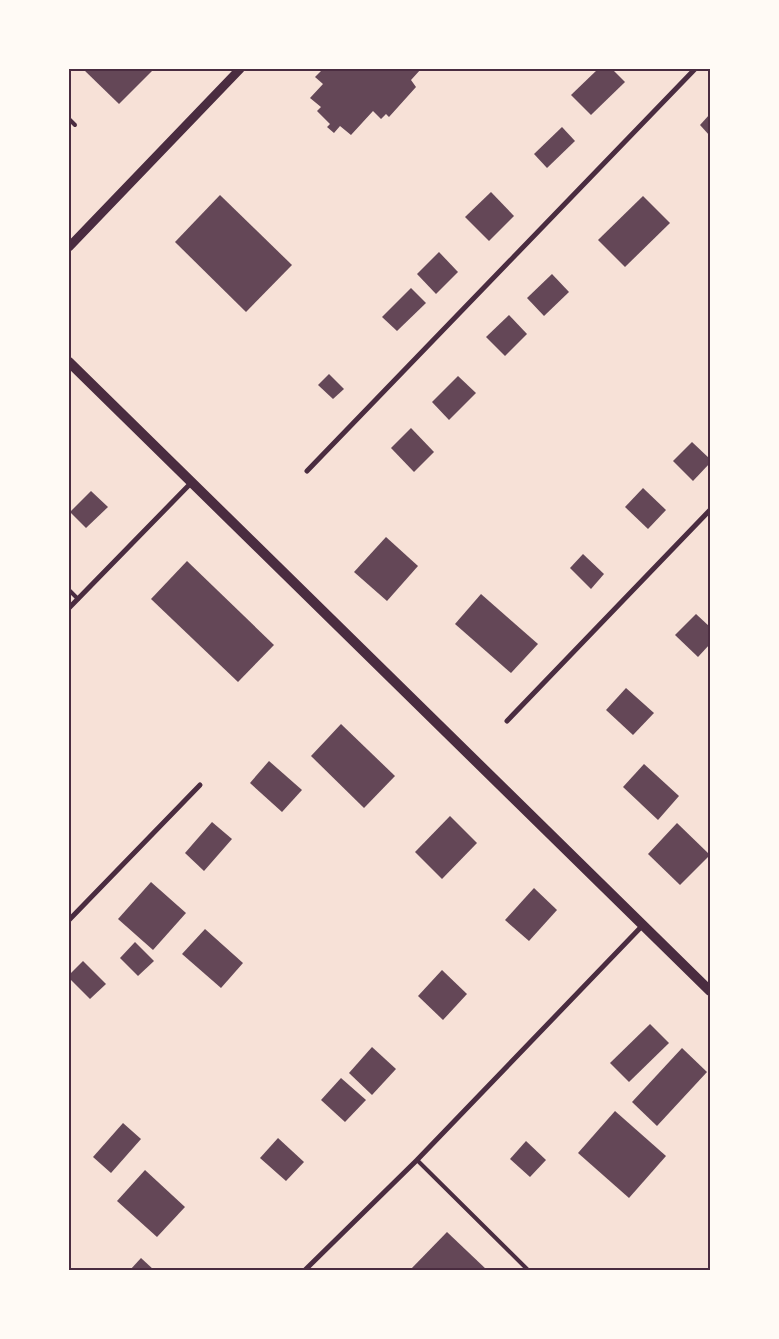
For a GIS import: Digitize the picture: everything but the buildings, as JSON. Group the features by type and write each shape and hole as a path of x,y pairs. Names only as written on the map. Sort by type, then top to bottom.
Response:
{"main road":[{"path":"69,362 710,991"}],"street":[{"path":"69,248 240,69"},
{"path":"307,471 695,69"},
{"path":"69,608 192,482"},
{"path":"507,722 710,510"},
{"path":"69,920 200,785"},
{"path":"305,1270 417,1160 643,924"}],"lane":[{"path":"69,119 75,125"},
{"path":"69,590 78,599"},
{"path":"417,1160 528,1270"}]}
